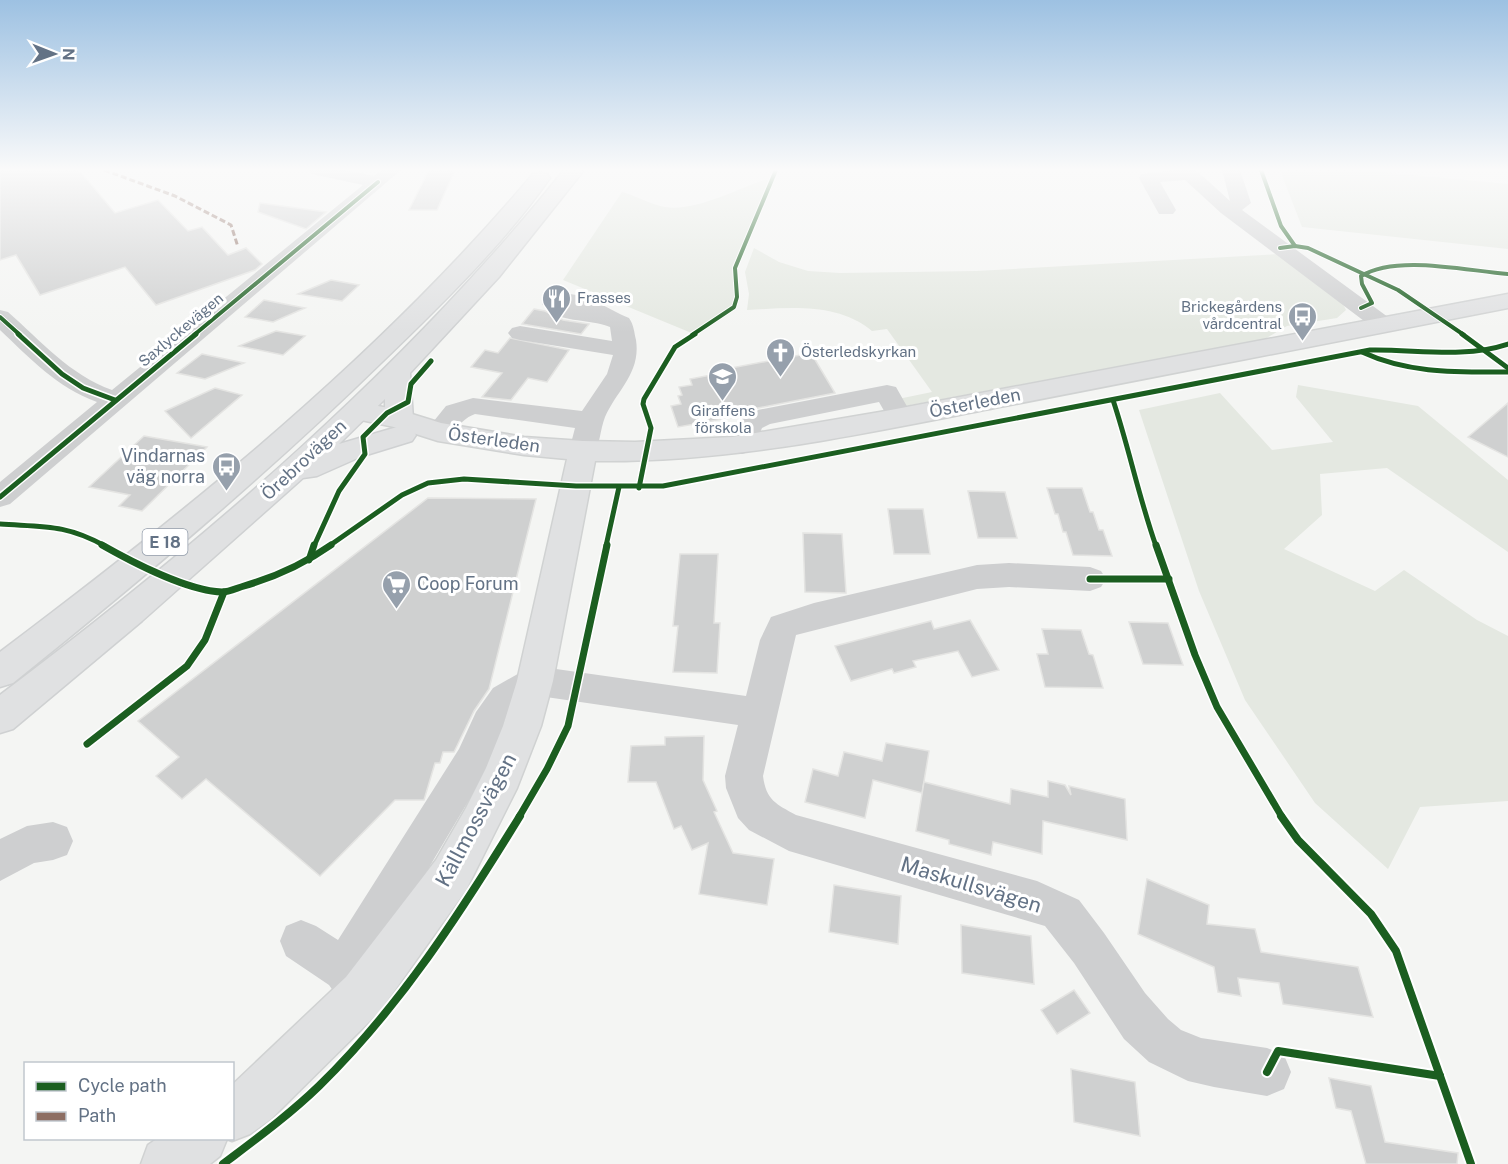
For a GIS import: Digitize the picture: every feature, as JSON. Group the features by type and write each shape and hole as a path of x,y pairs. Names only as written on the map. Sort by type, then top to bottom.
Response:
{"main road":[{"name":"Örebrovägen","path":"0,672 200,514 407,326 474,257 501,224"},
{"name":"Örebrovägen","path":"0,717 126,616 282,482 397,373 502,261 531,224"},
{"name":"Österleden","path":"900,417 1508,301"},
{"path":"282,482 400,427 397,373"},
{"path":"323,404 357,411"},
{"name":"Österleden","path":"357,411 372,428 400,427 524,446 587,436 635,452 747,434"},
{"name":"Källmossvägen","path":"234,1115 253,1101 354,982 451,875 503,775 522,726 535,681 587,436"},
{"path":"167,1164 199,1140"}],"street":[{"name":"Saxlyckevägen","path":"0,497 327,224"},
{"path":"1244,224 1255,235 1384,325"},
{"path":"0,317 62,375 83,388 115,400"},
{"path":"587,436 626,363 624,328 614,319"},
{"path":"520,333 625,350"},
{"path":"747,434 762,417 887,393 900,417"},
{"name":"Maskullsvägen","path":"1090,579 1009,575 977,577 814,616 783,626 777,640 744,776 745,795 758,814 789,832 1037,902 1062,914 1087,944 1125,1002 1154,1037 1166,1047 1180,1054 1206,1061 1267,1072"},
{"path":"535,681 760,712"},
{"path":"301,941 354,982"}],"shaded area":[{"path":"600,224 753,224 735,267 737,303 729,311 694,334 563,280"},
{"path":"1301,224 1508,224 1508,249 1302,227"},
{"path":"754,248 779,262 808,271 840,273 976,271 1279,254 1340,298 1346,310 1337,318 1287,326 1265,339 900,407 898,399 932,392 887,329 872,331 844,315 828,311 796,308 747,310 749,294 745,272"},
{"path":"1298,385 1418,406 1508,480 1508,552 1387,468 1320,474 1322,515 1284,549 1375,591 1404,570 1477,620 1508,636 1508,801 1420,807 1388,869 1315,803 1245,700 1199,591 1139,410 1220,393 1272,450 1333,442 1296,397"}],"building":[{"path":"0,224 182,224 188,231 202,227 228,255 246,248 262,264 255,270 156,305 125,267 40,295 16,255 0,260"},
{"path":"293,224 312,224 306,229"},
{"path":"331,280 359,285 342,301 298,294"},
{"path":"264,300 305,308 273,322 245,317"},
{"name":"Frasses","path":"534,309 545,311 563,320 589,324 581,334 522,324"},
{"path":"276,331 305,336 283,355 239,346"},
{"path":"510,338 569,350 547,382 528,378 511,400 482,397 502,373 471,367 485,350 498,353"},
{"path":"811,353 835,393 753,409 740,416 678,427 671,406 681,404 678,396 682,395 679,387 692,385 690,379 732,371 731,368"},
{"path":"202,354 244,363 205,379 177,373"},
{"path":"215,388 242,395 191,438 165,411"},
{"path":"1508,403 1508,457 1468,437"},
{"path":"144,436 207,447 142,511 119,506 130,495 89,487"},
{"path":"1047,488 1082,488 1090,512 1093,512 1099,530 1103,530 1112,556 1073,555 1066,532 1063,532 1058,514 1055,514"},
{"path":"968,491 1005,492 1017,538 978,538"},
{"name":"Coop Forum","path":"428,498 536,499 489,689 474,711 454,752 443,752 440,763 435,763 424,800 395,800 320,876 206,779 182,799 156,776 179,757 138,721"},
{"path":"888,509 923,509 930,554 894,554"},
{"path":"803,533 842,534 846,593 805,592"},
{"path":"680,554 718,554 714,623 720,623 717,673 673,672 678,626 673,626"},
{"path":"970,620 999,670 972,677 958,651 913,661 916,667 894,673 892,669 851,681 835,646 931,621 934,629"},
{"path":"1129,622 1168,623 1183,665 1143,664"},
{"path":"1042,629 1081,630 1089,654 1093,655 1103,688 1045,687 1037,654 1048,654"},
{"path":"704,736 703,780 717,811 714,812 733,853 774,859 767,905 699,894 708,843 692,850 681,826 674,829 656,782 628,782 631,746 665,745 665,737"},
{"path":"886,743 929,751 922,793 873,780 865,818 805,802 813,769 838,776 844,752 882,761"},
{"path":"1048,781 1065,785 1071,795 1069,786 1125,799 1127,840 1043,821 1042,854 993,842 991,855 949,844 949,840 916,831 924,782 1010,804 1011,789 1048,797"},
{"path":"1147,879 1209,905 1207,924 1255,929 1261,952 1358,967 1373,1017 1283,1004 1279,983 1238,978 1241,996 1218,992 1214,967 1138,934"},
{"path":"834,885 901,896 898,944 829,932"},
{"path":"961,925 1031,936 1034,984 962,973"},
{"path":"1074,990 1090,1013 1057,1034 1041,1010"},
{"path":"1071,1069 1135,1082 1140,1136 1074,1122"},
{"path":"1329,1078 1371,1086 1385,1142 1458,1153 1457,1164 1366,1164 1351,1111 1336,1108"}],"marked path":[{"path":"230,224 238,247"}],"cycle path":[{"path":"0,497 327,224"},
{"path":"639,488 651,428 643,404 644,399 675,347 734,307 737,297 735,268 753,224"},
{"path":"1280,224 1295,246"},
{"path":"1280,248 1295,246 1308,248 1398,290 1486,350 1487,354 1508,368"},
{"path":"1361,308 1372,303 1362,284 1361,276 1371,270 1408,266 1508,274"},
{"path":"0,317 62,374 83,388 115,400"},
{"path":"0,524 65,528 87,536 122,556 199,589 224,592 268,579 309,560 402,495 428,483 464,479 576,486 663,486 1370,350 1459,353 1493,349 1508,344"},
{"path":"1362,352 1378,360 1414,369 1508,372"},
{"path":"309,560 331,504 365,454 363,437 387,413 408,402 411,384 431,361"},
{"path":"1113,400 1130,452 1144,512 1195,655 1217,707 1271,801 1298,840 1371,914 1396,951 1471,1164"},
{"path":"223,1164 306,1098 331,1074 380,1019 447,931 532,796 568,726 619,487"},
{"path":"1090,579 1169,579"},
{"path":"87,744 187,666 205,640 224,592"},
{"path":"1267,1072 1278,1051 1440,1076"}],"place":[{"name":"Frasses","path":"556,324"},
{"name":"Brickegårdens vårdcentral","path":"1303,342"},
{"name":"Österledskyrkan","path":"780,378"},
{"name":"Giraffens förskola","path":"723,402"},
{"name":"Vindarnas väg norra","path":"226,492"},
{"name":"Coop Forum","path":"396,610"}]}
